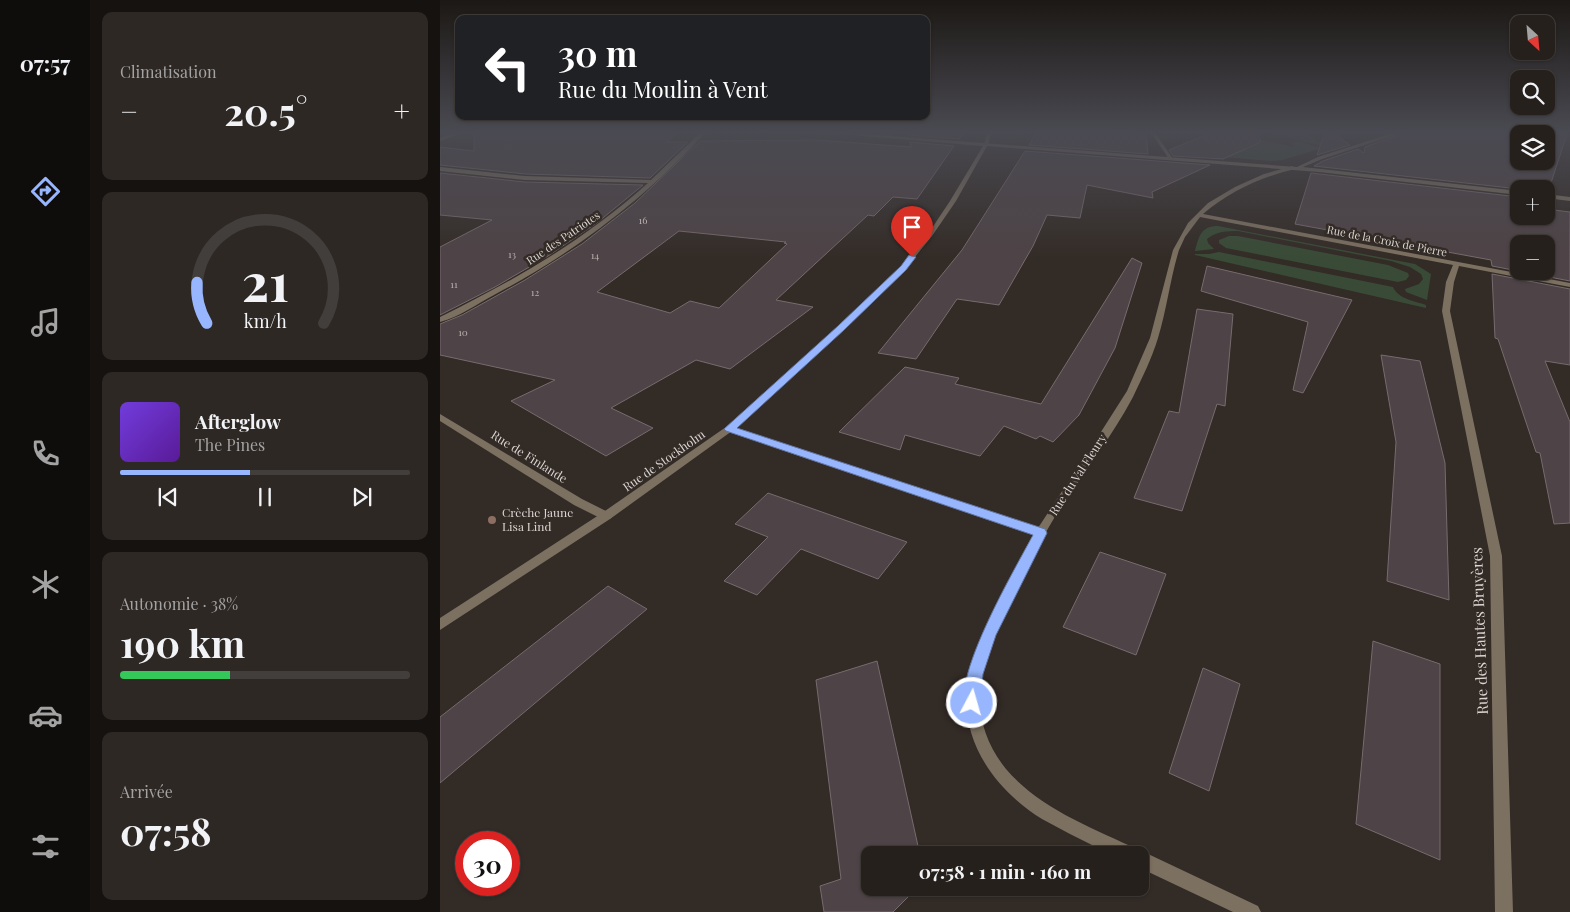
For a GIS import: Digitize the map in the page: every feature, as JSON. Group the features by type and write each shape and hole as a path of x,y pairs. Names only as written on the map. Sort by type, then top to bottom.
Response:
{"street":[{"path":"483,174 525,178 652,182"},
{"name":"Rue des Patriotes","path":"440,320 522,277 565,251 595,230 661,174"},
{"name":"Rue de Stockholm","path":"440,626 606,516 729,429 841,328 903,268 930,235 969,174"},
{"name":"Rue du Val Fleury","path":"1112,846 1062,823 1030,802 1005,778 990,758 978,732 972,703 975,674 989,635 1040,533 1130,393 1154,338 1176,253 1182,237 1192,222 1237,188 1273,174"},
{"path":"1343,174 1510,192"},
{"path":"1555,197 1570,199"},
{"name":"Rue de la Croix de Pierre","path":"1200,215 1570,285"},
{"name":"Rue des Hautes Bruyères","path":"1456,264 1450,282 1446,311 1496,556 1504,912"},
{"name":"Rue de Finlande","path":"440,417 578,502 606,516"},
{"path":"729,429 1040,533"},
{"path":"1149,863 1252,912"}],"green space":[{"path":"1212,226 1415,264 1431,274 1427,300 1406,292 1405,289 1419,284 1423,279 1421,274 1410,267 1391,261 1238,231 1214,234 1207,239 1214,249 1195,251 1204,230"},
{"path":"1229,236 1238,236 1388,265 1408,273 1409,276 1406,280 1398,282 1226,248 1219,243 1219,240"},
{"path":"1219,252 1393,287 1403,297 1426,305 1426,308 1195,255"}],"building":[{"path":"440,174 525,182 643,185 598,222 548,256 495,287 440,315 440,247 492,220 440,215"},
{"path":"521,174 655,174 650,178"},
{"path":"666,174 935,174 917,199 893,197 874,216 868,215 776,300 813,307 730,369 696,360 611,408 653,428 606,456 511,401 555,380 440,355 440,324 462,315 525,280 582,244 635,203","holes":["679,231 786,242 784,243 787,244 719,308 690,301 670,313 597,292"]},
{"path":"1011,174 1192,174 1152,192 1153,198 1087,185 1080,218 1047,215 1033,246 999,305 957,299 916,359 878,353 962,250"},
{"path":"1311,174 1510,196 1510,225 1555,225 1555,210 1570,212 1570,281 1555,278 1555,235 1510,235 1510,269 1492,266 1491,260 1295,224"},
{"path":"1381,174 1554,174 1552,180 1510,180 1510,188"},
{"path":"1132,258 1142,263 1115,348 1079,415 1053,442 1040,436 1036,439 1004,426 980,456 905,435 900,450 839,432 905,367 959,378 955,384 1041,404"},
{"path":"1207,266 1352,300 1303,393 1293,390 1308,322 1201,291"},
{"path":"1492,274 1510,277 1510,280 1523,280 1570,289 1570,365 1545,361 1570,422 1570,523 1554,524 1540,453 1536,452 1498,339 1495,338"},
{"path":"1197,309 1233,314 1225,406 1217,404 1182,511 1134,498 1169,411 1179,413"},
{"path":"1381,355 1420,361 1445,463 1449,600 1387,581 1396,442"},
{"path":"768,493 907,542 878,579 801,549 757,595 724,581 768,537 735,524"},
{"path":"1100,552 1166,574 1136,655 1063,627"},
{"path":"608,586 647,609 440,783 440,717"},
{"path":"1373,641 1440,664 1440,860 1356,824"},
{"path":"877,661 918,846 861,846 861,896 909,896 893,912 824,912 820,886 841,879 816,680"},
{"path":"1203,668 1240,684 1209,791 1169,773"}],"place":[{"name":"Crèche Jaune Lisa Lind","path":"492,520"}],"route":[{"path":"912,257 841,328 729,429 1040,533 989,635 975,674 972,703"}]}
